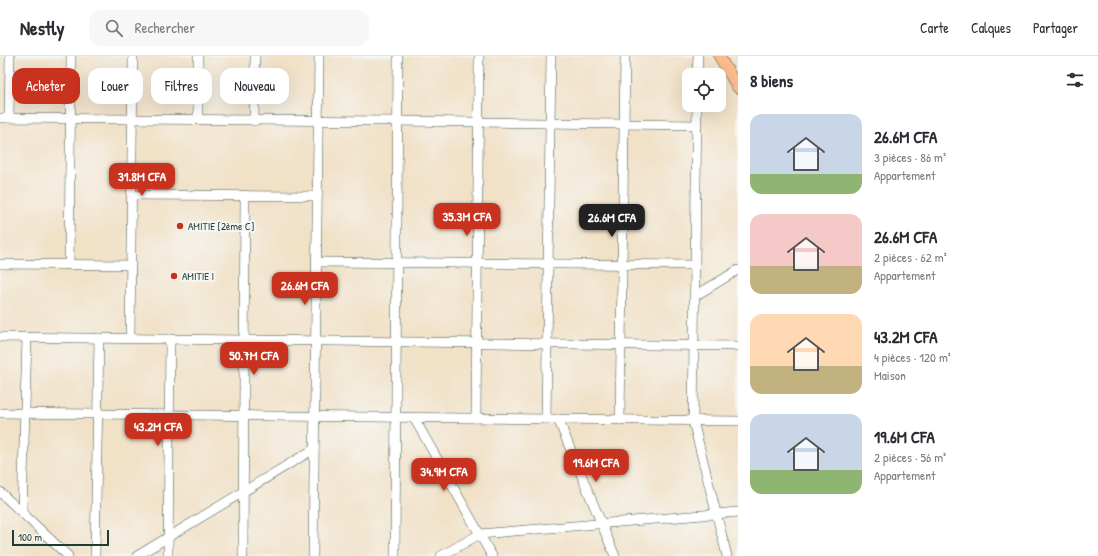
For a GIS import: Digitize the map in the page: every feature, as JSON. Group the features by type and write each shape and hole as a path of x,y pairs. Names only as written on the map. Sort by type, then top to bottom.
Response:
{"main road":[{"path":"719,56 738,88"}],"street":[{"path":"10,56 5,118 254,121 397,120 478,123 697,125"},
{"path":"69,265 71,56"},
{"path":"130,338 133,56"},
{"path":"198,56 198,120"},
{"path":"254,121 255,56"},
{"path":"313,556 319,56"},
{"path":"395,556 398,56"},
{"path":"476,418 479,56"},
{"path":"546,419 551,56"},
{"path":"620,420 626,56"},
{"path":"697,68 698,56"},
{"path":"697,112 693,420 727,556"},
{"path":"132,195 317,196"},
{"path":"243,556 245,195"},
{"path":"316,262 695,264"},
{"path":"0,264 131,265"},
{"path":"695,296 738,270"},
{"path":"0,337 738,346"},
{"path":"22,513 27,337"},
{"path":"95,556 99,338"},
{"path":"168,556 170,339"},
{"path":"0,413 738,421"},
{"path":"414,418 492,556"},
{"path":"558,419 615,556"},
{"path":"136,556 314,449"},
{"path":"0,492 68,556"},
{"path":"441,556 480,534 738,512"}],"place":[{"name":"AMITIE [2ème C]","path":"180,226"},
{"name":"AMITIE I","path":"174,276"}]}
